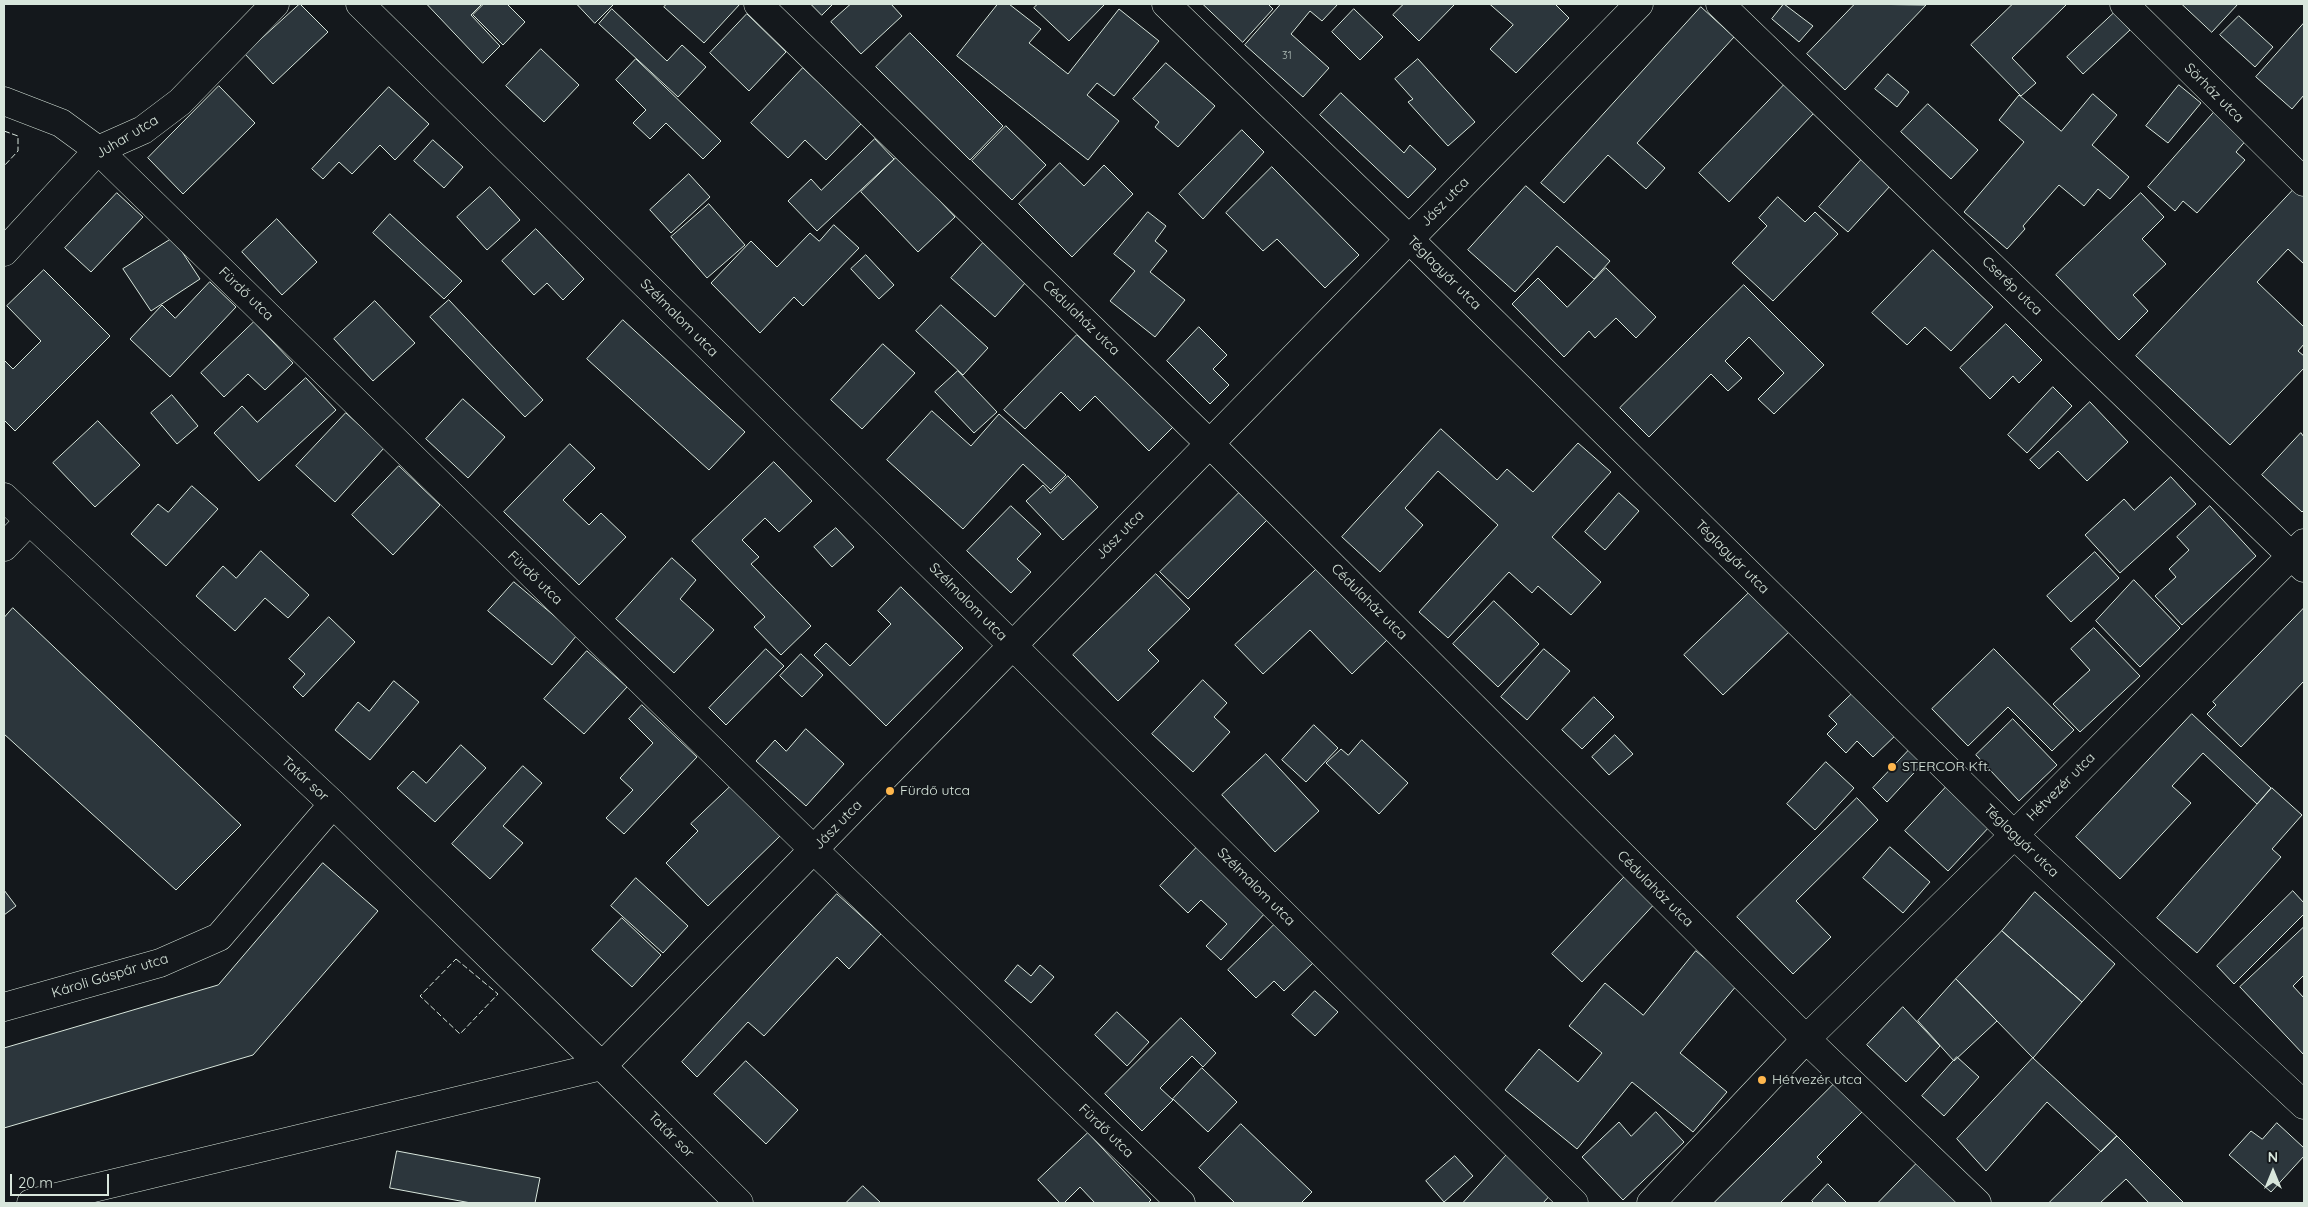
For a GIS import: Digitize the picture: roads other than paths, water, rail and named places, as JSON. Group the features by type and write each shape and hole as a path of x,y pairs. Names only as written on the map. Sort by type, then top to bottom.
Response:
{"street":[{"name":"Juhar utca","path":"4,252 98,150 143,130 180,102 274,4"},
{"name":"Szélmalom utca","path":"360,4 1013,646 1574,1203"},
{"name":"Cédulaház utca","path":"758,4 1209,443 1806,1039 1977,1203"},
{"name":"Téglagyár utca","path":"1166,4 1409,239 2014,835 2304,1105"},
{"name":"Jász utca","path":"602,1066 1639,4"},
{"name":"Cserép utca","path":"1720,4 2300,556"},
{"name":"Sörház utca","path":"2124,4 2304,182"},
{"name":"Fürdő utca","path":"4,101 61,123 98,150 813,850 1180,1203"},
{"name":"Tatár sor","path":"4,497 28,522 333,804 602,1066 739,1203"},
{"path":"4,547 28,522"},
{"name":"Hétvezér utca","path":"1651,1203 1806,1039 2300,556"},
{"name":"Károli Gáspár utca","path":"4,1008 160,963 219,937 333,804"},
{"path":"31,1203 602,1066"}],"place":[{"name":"STERCOR Kft.","path":"1892,767"},
{"name":"Fürdő utca","path":"890,791"},
{"name":"Hétvezér utca","path":"1762,1080"}]}
